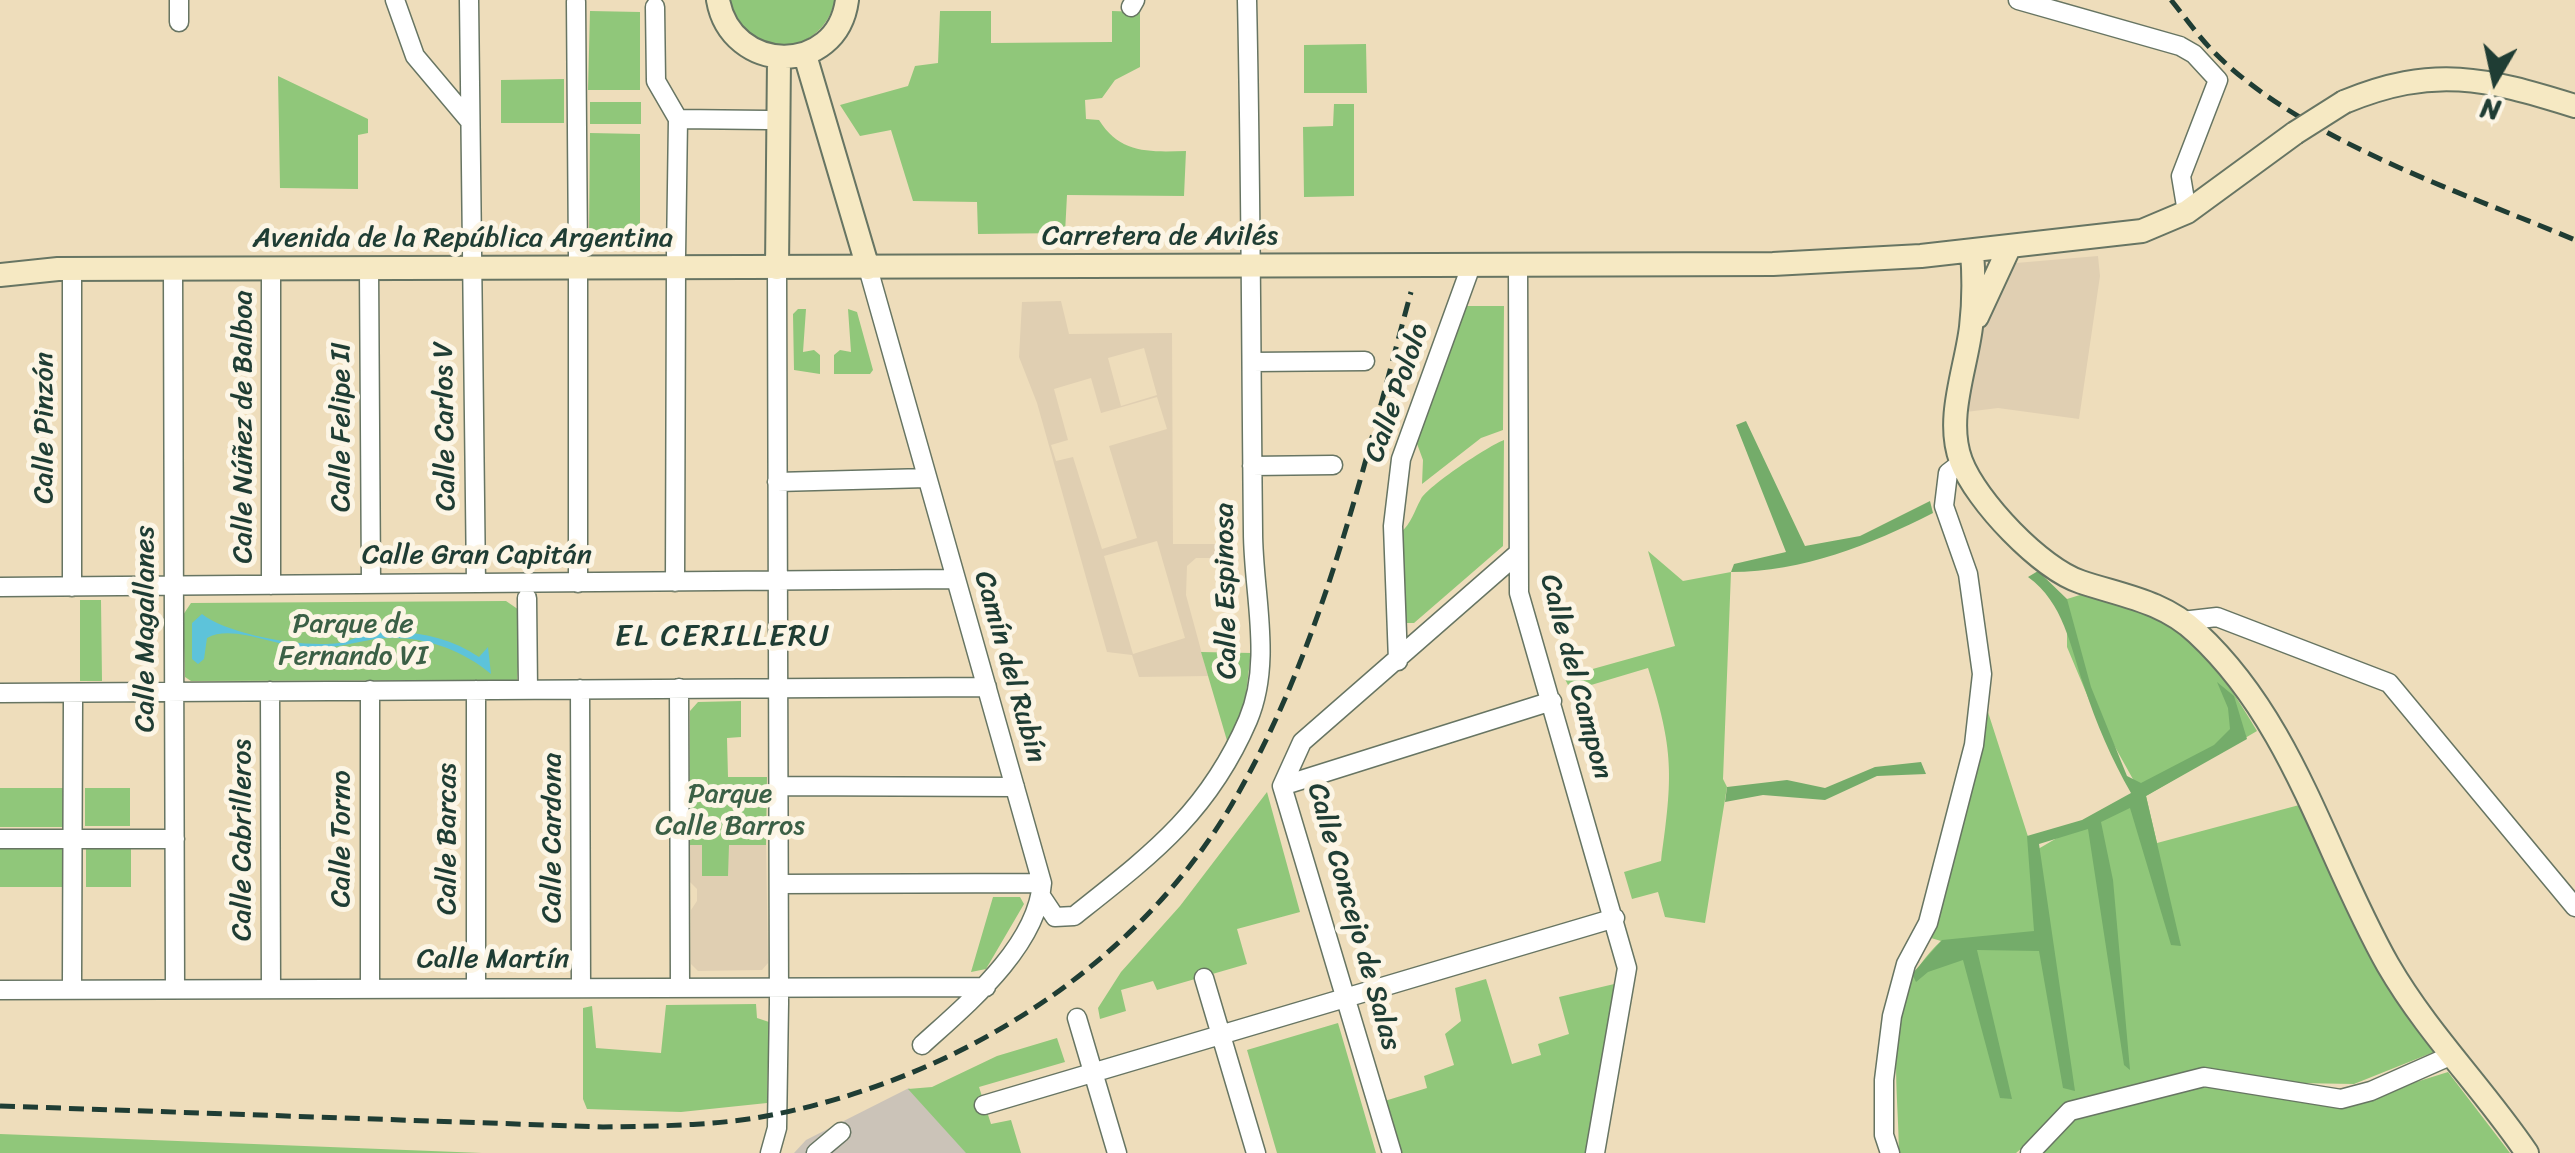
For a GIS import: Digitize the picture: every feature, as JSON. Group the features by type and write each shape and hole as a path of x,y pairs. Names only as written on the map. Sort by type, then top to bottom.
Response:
{"street":[{"path":"179,0 179,22"},
{"path":"396,0 415,56 468,119"},
{"name":"Calle Carlos V","path":"469,0 476,583"},
{"path":"718,0 730,31 743,45 780,59 805,55 837,30 847,0"},
{"name":"Calle Espinosa","path":"1042,890 1055,916 1074,916 1170,840 1214,781 1241,735 1257,691 1261,661 1252,466 1247,0"},
{"path":"2018,0 2180,46 2194,54 2218,80 2182,176 2187,212"},
{"path":"576,2 578,582"},
{"path":"654,7 656,81 678,119 675,582"},
{"path":"805,55 868,268"},
{"path":"770,1153 777,1128 779,986 780,59"},
{"name":"Carretera de Avilés","path":"868,268 1773,264 1972,252 2142,232 2187,212 2344,102 2390,84 2440,76 2502,83 2575,106"},
{"path":"678,119 767,120"},
{"path":"1971,329 2009,248"},
{"path":"1972,252 1971,329 1957,417 1962,463 2023,544 2050,565 2077,581 2138,598 2182,620 2198,634 2286,749 2386,961 2450,1056 2527,1153"},
{"name":"Avenida de la República Argentina","path":"0,258 65,270"},
{"name":"Avenida de la República Argentina","path":"0,275 65,270 369,269 471,279 578,263 868,268"},
{"name":"Calle Pololo","path":"1398,661 1395,492 1401,458 1472,266"},
{"name":"Calle del Campon","path":"1518,266 1519,593 1627,968 1595,1153"},
{"name":"Camín del Rubín","path":"868,268 1042,890"},
{"name":"Calle Magallanes","path":"173,269 175,990"},
{"name":"Calle Núñez de Balboa","path":"271,269 271,585"},
{"name":"Calle Felipe II","path":"369,269 370,584"},
{"name":"Calle Pinzón","path":"65,270 72,587"},
{"path":"1252,362 1365,361"},
{"path":"1875,1153 1887,1144 1884,1080 1892,1016 1906,964 1928,923 1974,745 1982,674 1968,574 1944,506 1948,473 1962,463"},
{"path":"1252,466 1333,465"},
{"path":"777,482 927,478"},
{"name":"Calle Concejo de Salas","path":"1392,1153 1282,786 1302,742 1516,555"},
{"name":"Calle Gran Capitán","path":"0,587 955,579"},
{"path":"1477,589 1506,588 1519,593"},
{"path":"527,598 528,690"},
{"path":"2182,620 2216,618 2390,683 2575,907"},
{"path":"0,693 987,687"},
{"path":"679,688 680,986"},
{"name":"Calle Cardona","path":"580,689 581,987"},
{"name":"Calle Torno","path":"370,690 370,988"},
{"name":"Calle Barcas","path":"476,690 476,988"},
{"name":"Calle Cabrilleros","path":"270,691 271,989"},
{"path":"72,981 73,700"},
{"path":"1282,786 1552,702"},
{"path":"1302,742 1311,766 1323,773"},
{"path":"778,786 1015,787"},
{"path":"0,839 175,839"},
{"path":"778,884 1042,890 998,974 922,1045"},
{"path":"984,1105 1615,918"},
{"path":"1204,978 1256,1153"},
{"name":"Calle Martín","path":"0,990 986,987"},
{"path":"1077,1018 1117,1153"},
{"path":"2030,1153 2070,1111 2204,1077 2341,1099 2371,1091 2450,1056"},
{"path":"816,1153 841,1132"}],"shaded area":[{"path":"2098,256 2100,276 2079,419 1998,408 1966,412 1991,305 2016,263"},
{"path":"1061,301 1069,334 1172,333 1173,544 1215,544 1215,558 1196,558 1187,566 1186,595 1208,676 1139,677 1132,655 1107,652 1037,403 1019,357 1022,302","holes":["1144,348 1157,395 1121,406 1108,358","1091,378 1101,413 1157,397 1167,429 1109,446 1137,538 1102,549 1073,457 1056,461 1051,445 1068,440 1054,389","1157,541 1185,638 1133,654 1104,556"]},
{"path":"689,845 766,845 768,963 762,970 698,971 691,964 691,910 697,901 697,889 689,881"},
{"path":"909,1088 967,1153 794,1153 806,1140"}],"green space":[{"path":"729,0 835,0 827,20 815,34 782,45 765,42 750,33 737,19"},
{"path":"590,11 640,12 640,90 588,90"},
{"path":"940,11 991,11 991,43 1112,42 1112,11 1140,12 1140,67 1115,80 1102,98 1085,100 1086,119 1099,120 1116,139 1137,149 1186,151 1184,196 1067,195 1065,233 978,234 977,202 913,201 891,130 860,136 840,105 908,86 915,66 938,63"},
{"path":"1366,44 1367,93 1304,93 1304,45"},
{"path":"278,76 368,119 368,133 358,135 358,189 280,188"},
{"path":"564,79 564,123 501,123 501,80"},
{"path":"590,102 641,102 641,124 590,124"},
{"path":"1334,104 1354,104 1354,196 1304,197 1303,127 1333,126"},
{"path":"590,133 640,134 640,235 589,235"},
{"path":"1466,306 1504,306 1503,430 1481,438 1422,484 1423,460 1416,441"},
{"path":"806,309 803,352 814,350 820,355 820,374 794,370 793,314"},
{"path":"848,309 857,312 873,370 870,374 834,374 834,355 840,350 851,352"},
{"path":"1746,421 1805,546 1860,536 1930,501 1933,513 1885,536 1810,562 1731,572 1734,564 1786,552 1736,425"},
{"path":"1504,440 1503,546 1414,623 1406,623 1400,533 1421,499 1435,485"},
{"path":"1648,551 1683,581 1731,572 1723,779 1727,787 1705,923 1665,917 1658,892 1632,899 1624,872 1661,861 1665,831 1667,743 1648,668 1571,691 1564,677 1675,646"},
{"path":"2038,571 2067,599 2091,687 2127,776 2141,783 2214,745 2230,729 2228,708 2217,682 2234,696 2247,739 2146,796 2181,946 2171,945 2130,808 2101,822 2113,880 2130,1070 2124,1065 2088,829 2039,844 2075,1091 2063,1088 2039,951 1977,950 2012,1099 2000,1098 1963,960 1928,972 1916,982 1912,974 1942,940 2034,931 2027,836 2082,820 2131,793 2099,727 2058,612 2028,577"},
{"path":"2080,595 2140,609 2186,638 2224,680 2257,731 2146,796 2157,843 2303,804 2361,932 2434,1052 2354,1084 2296,1083 2210,1069 2079,1101 2016,1153 1899,1153 1896,1068 1901,1013 1922,963 1941,941 1931,938 1987,709 2033,852 2139,790 2090,702 2067,647 2067,599"},
{"path":"80,600 101,600 102,681 80,681"},
{"name":"Parque de Fernando VI","path":"506,601 522,612 517,680 191,681 185,677 183,615 191,603"},
{"path":"1201,652 1251,653 1244,709 1228,744"},
{"name":"Parque Calle Barros","path":"741,701 741,737 727,738 728,777 767,777 766,845 729,845 728,876 702,876 702,845 689,845 690,711 698,702"},
{"path":"1921,762 1926,774 1877,776 1825,800 1763,795 1725,802 1727,787 1787,780 1825,788 1875,767"},
{"path":"0,788 63,788 63,827 0,827"},
{"path":"85,788 130,788 130,826 85,826"},
{"path":"1267,792 1300,912 1237,929 1247,964 1157,990 1153,981 1121,990 1126,1011 1100,1019 1098,1008 1121,972 1180,906"},
{"path":"0,849 63,849 63,887 0,887"},
{"path":"86,849 131,849 131,887 86,887"},
{"path":"993,897 1020,897 1024,904 986,969 971,972"},
{"path":"1486,979 1512,1064 1541,1055 1538,1044 1569,1034 1559,997 1627,981 1595,1153 1392,1153 1378,1103 1427,1088 1424,1076 1454,1065 1445,1034 1461,1021 1455,988"},
{"path":"756,1004 757,1018 769,1022 767,1103 681,1112 587,1109 583,1099 583,1008 592,1006 596,1048 661,1053 666,1005"},
{"path":"1338,1023 1376,1153 1277,1153 1247,1050"},
{"path":"1057,1038 1065,1062 979,1087 991,1124 1011,1120 1021,1153 966,1153 908,1089 932,1087 997,1056"},
{"path":"2448,1072 2510,1153 2036,1153 2076,1115 2207,1083 2381,1093"},
{"path":"0,1134 482,1153 0,1153"}],"water":[{"path":"202,614 228,628 285,641 339,643 368,634 397,632 440,639 479,657 488,647 491,674 465,656 437,644 391,638 314,648 241,634 217,634 207,638 204,659 198,664 192,659 192,623"}],"railway":[{"path":"2171,0 2210,48 2245,80 2287,109 2382,160 2575,240"},
{"path":"0,1106 603,1127 702,1124 761,1117 831,1101 900,1077 967,1047 1030,1011 1089,968 1143,919 1191,864 1232,804 1264,745 1292,683 1338,554 1411,292"}],"district":[{"name":"EL CERILLERU","path":"723,637"}]}
